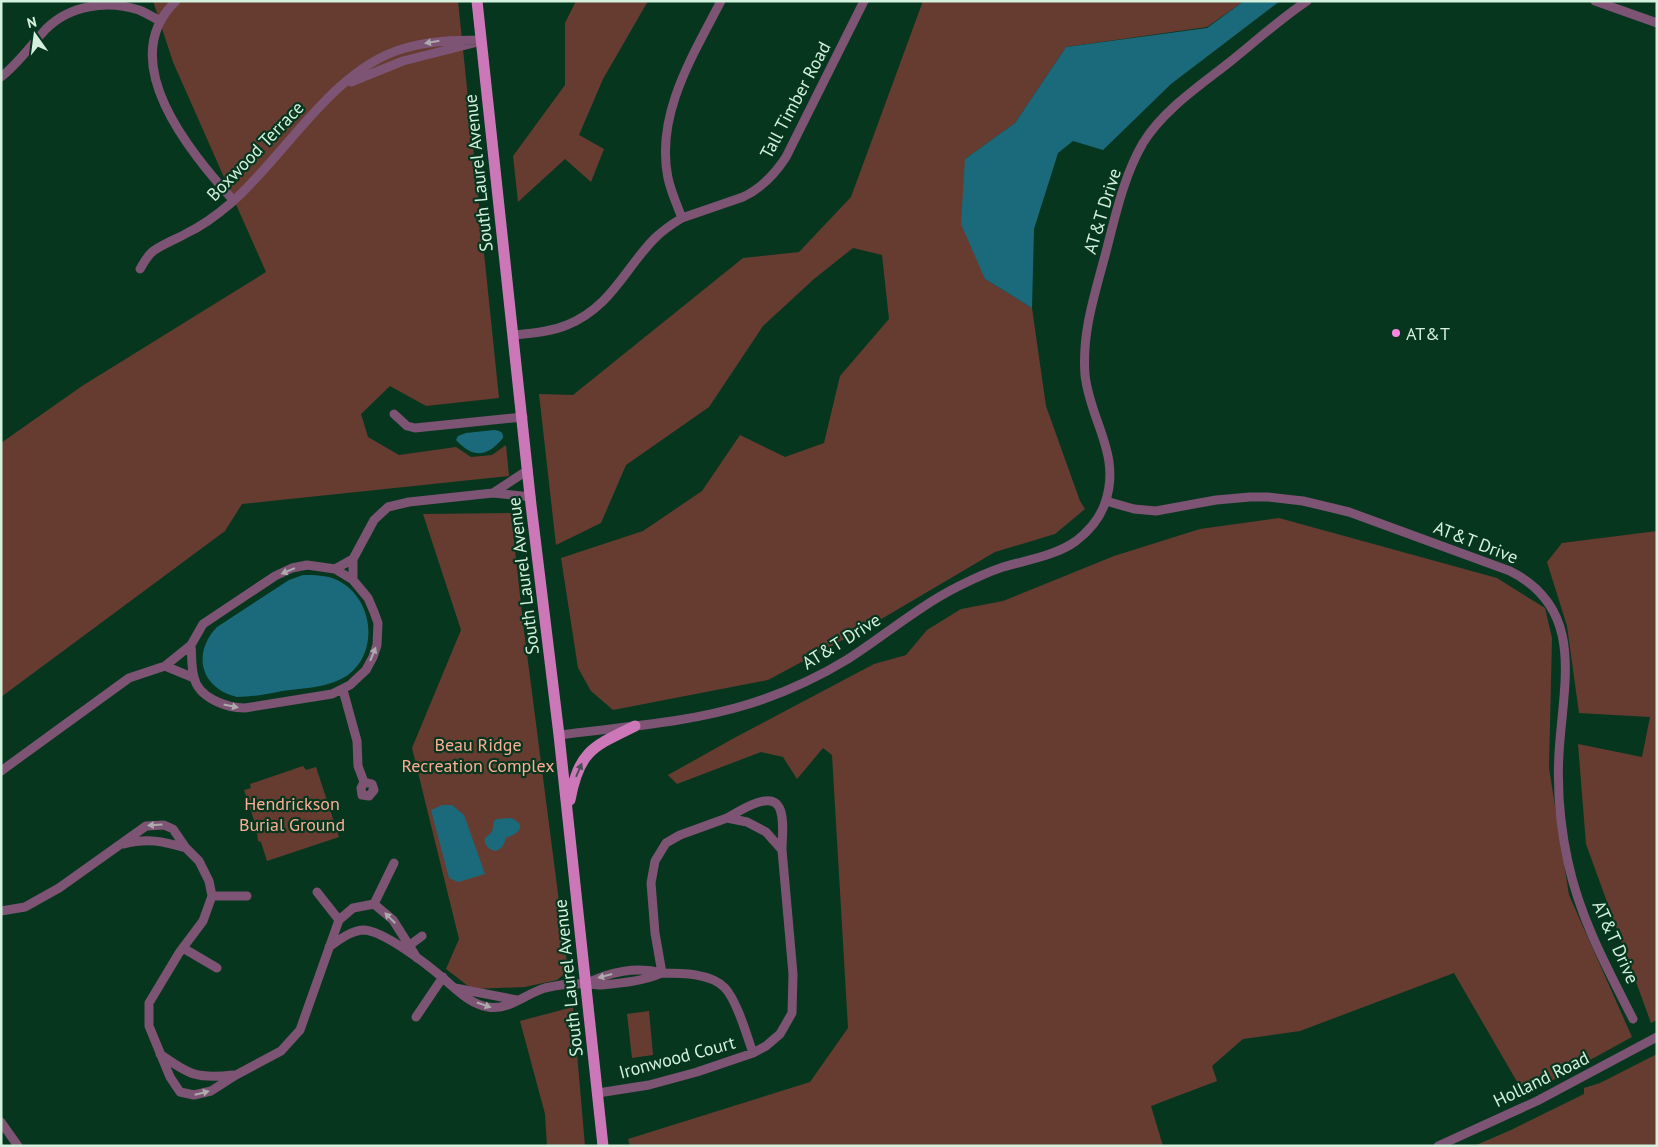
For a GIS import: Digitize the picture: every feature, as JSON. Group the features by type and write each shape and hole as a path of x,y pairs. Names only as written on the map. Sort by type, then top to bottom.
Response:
{"main road":[{"name":"South Laurel Avenue","path":"477,1 603,1146"},
{"path":"568,817 572,787 582,762 590,751 607,739 634,726"}],"street":[{"path":"176,1 166,10 160,21 152,54 154,77 162,102 201,164 233,200"},
{"path":"682,218 671,190 666,165 670,118 680,85 721,1"},
{"name":"Tall Timber Road","path":"514,335 559,328 575,322 590,313 611,294 654,239 667,228 682,218 751,194 765,183 779,168 804,123 864,1"},
{"name":"AT&T Drive","path":"559,735 634,726 721,712 779,694 808,681 849,658 942,595 999,569 1051,553 1069,545 1092,526 1106,501 1111,480 1109,457 1089,396 1086,376 1086,326 1126,180 1144,142 1167,114 1307,1"},
{"path":"1595,1 1657,23"},
{"path":"1,77 48,28 64,15 86,6 99,4 122,6 138,10 160,21"},
{"name":"Boxwood Terrace","path":"140,269 151,253 210,221 257,177 326,100 342,86 403,61 458,48 481,40"},
{"path":"394,414 407,426 415,428 523,417"},
{"path":"494,493 528,470"},
{"path":"353,580 353,560 374,520 388,507 409,502 494,493 531,497"},
{"name":"AT&T Drive","path":"1106,501 1134,509 1156,511 1216,500 1250,497 1303,501 1350,512 1510,571 1538,588 1548,600 1557,616 1566,654 1559,753 1559,782 1561,820 1568,861 1588,927 1633,1018"},
{"path":"335,569 353,560"},
{"path":"1,771 129,678 165,666 191,645 203,624 275,576 292,568 307,566 335,569 353,580 368,598 374,612 378,636 373,657 366,670 343,690 326,696 245,708 236,708 218,702 202,690 194,678 191,645"},
{"path":"165,666 194,678"},
{"path":"343,690 357,740 358,766 364,782"},
{"name":"Ironwood Court","path":"598,1093 697,1072 753,1053 766,1046 780,1034 792,1013 793,974 782,850 782,816 775,802 757,802 726,818 680,835 666,843 654,861 651,883 662,973"},
{"path":"726,818 747,822 766,832 782,850"},
{"path":"1,911 25,908 59,888 146,826 158,824 173,829 186,848 199,861 210,881 212,896 203,921 183,948 149,1003 149,1026 170,1077 180,1092 194,1096 211,1091 281,1051 300,1030 339,920 353,908 374,904 394,920 417,958"},
{"path":"118,845 138,840 157,840 186,848"},
{"path":"374,904 394,863"},
{"path":"317,892 339,920"},
{"path":"212,896 246,896"},
{"path":"329,947 349,934 362,930 372,932 390,940 417,958 443,977 464,996 486,1007 497,1008 544,988 586,984 601,985 627,976 651,978 662,973 687,973 709,979 725,988 738,1011 753,1053"},
{"path":"410,945 422,936"},
{"path":"183,948 217,968"},
{"path":"416,1017 443,977"},
{"name":"Holland Road","path":"1438,1146 1537,1101 1657,1037"},
{"path":"160,1054 181,1069 192,1074 212,1078 236,1075"},
{"path":"1,1122 15,1145"}],"green space":[{"path":"153,1 458,1 499,398 426,406 390,386 361,414 368,437 399,455 456,447 471,457 492,455 506,445 509,476 242,504 225,531 1,697 1,443 82,386 266,272 173,62"},
{"path":"576,1 648,1 603,79 579,135 604,149 591,182 565,159 518,202 513,156 565,85 565,23"},
{"path":"923,1 1244,1 1207,27 1066,47 1015,123 965,159 985,279 1032,308 1046,406 1080,501 1085,509 1055,534 995,552 878,621 768,680 613,710 591,691 578,668 561,558 643,531 702,491 740,435 785,457 824,443 840,376 889,319 882,255 853,248 814,279 763,326 709,407 626,465 601,523 556,545 539,394 573,395 743,258 799,252 851,197"},
{"name":"Beau Ridge Recreation Complex","path":"511,513 523,623 568,971 557,980 525,987 472,989 446,969 459,939 412,748 461,630 423,514"},
{"path":"1279,518 1497,578 1545,608 1552,638 1549,768 1569,895 1632,1037 1526,1095 1454,973 1300,1031 1243,1039 1212,1066 1217,1081 1151,1106 1163,1146 630,1146 628,1139 810,1082 848,1028 832,755 823,748 797,779 783,757 761,752 677,784 668,775 874,664 906,655 927,630 961,609 1003,601 1114,556 1200,529"},
{"path":"1657,531 1657,1020 1651,1023 1586,844 1578,744 1642,757 1650,717 1579,713 1567,626 1547,562 1562,543"},
{"name":"Hendrickson Burial Ground","path":"303,766 306,770 316,767 339,837 267,861 261,842 258,841 256,826 244,790 251,788 250,784"},
{"path":"573,1007 585,1146 547,1146 545,1114 520,1021"},
{"path":"649,1011 653,1055 632,1058 627,1014"},
{"path":"1657,1054 1657,1146 1474,1146 1584,1094 1584,1088 1600,1083"}],"water":[{"path":"1244,1 1280,1 1171,84 1103,150 1073,141 1058,153 1034,229 1032,308 985,279 961,224 965,159 1015,123 1066,47 1207,28"},
{"path":"494,430 501,432 503,438 486,452 475,453 456,440 458,436 466,433"},
{"path":"303,575 333,578 349,588 358,599 365,611 368,639 365,652 358,665 348,675 333,683 254,696 237,697 215,686 208,678 204,668 204,648 209,637 217,627 289,580"},
{"path":"442,805 452,805 464,815 485,874 458,882 449,878 431,810"},
{"path":"511,818 519,824 520,827 517,832 506,838 499,849 495,851 488,848 485,838 492,832 494,821"}],"place":[{"name":"AT&T","path":"1396,333"}]}
